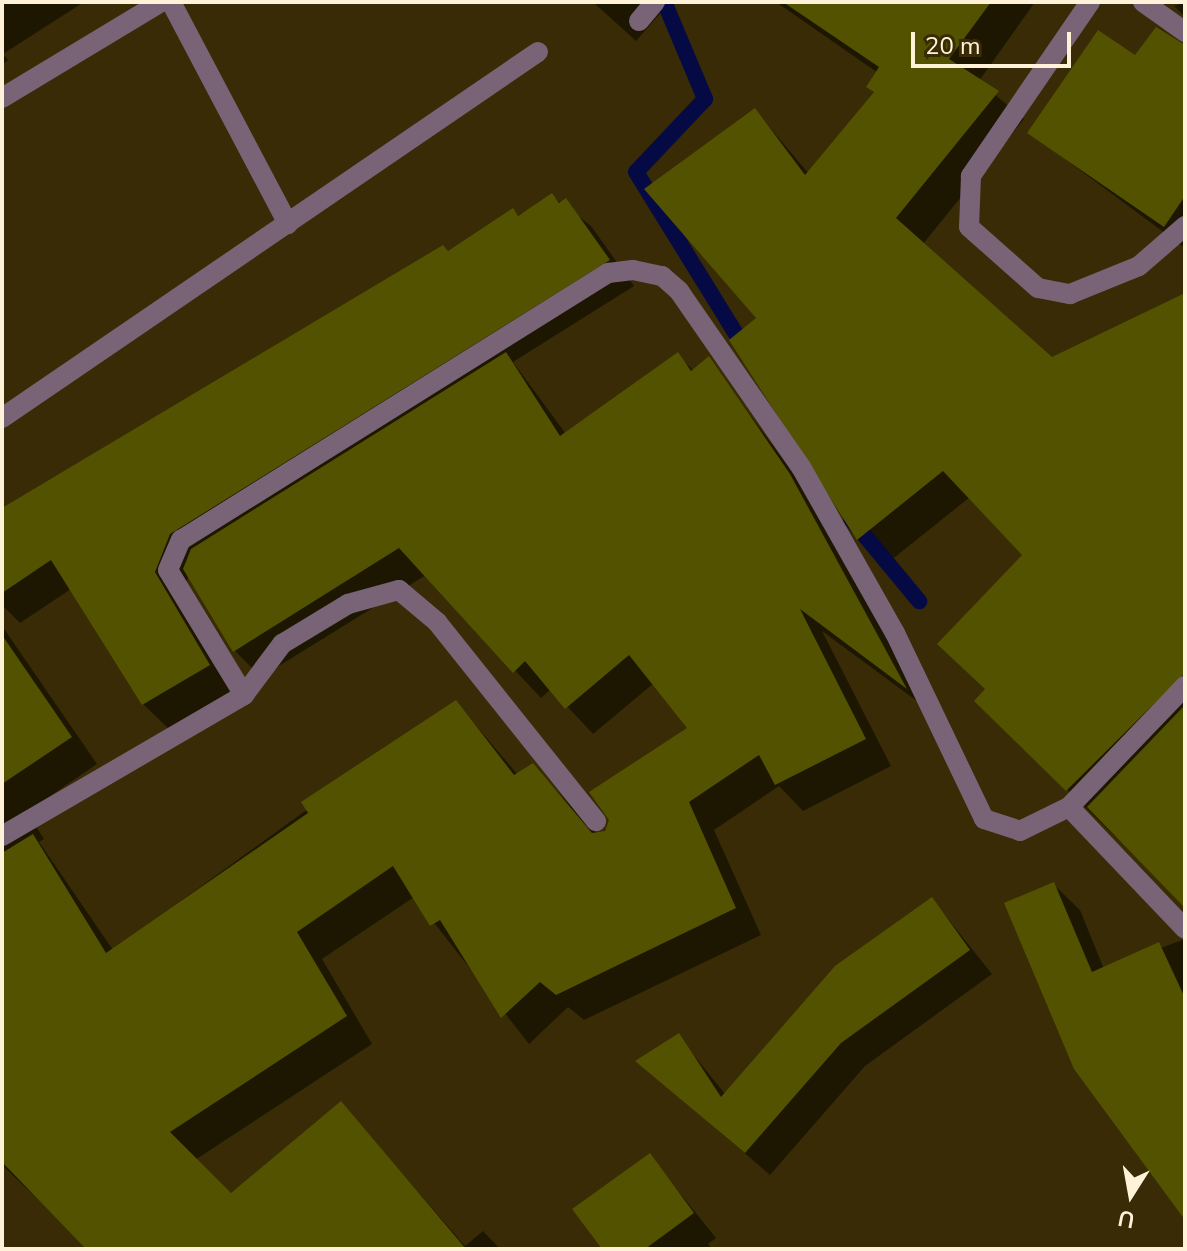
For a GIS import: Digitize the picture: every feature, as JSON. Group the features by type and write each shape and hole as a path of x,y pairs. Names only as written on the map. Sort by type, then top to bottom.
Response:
{"street":[{"path":"2,98 161,2"},
{"path":"171,2 288,224"},
{"path":"639,21 655,2"},
{"path":"1090,2 971,176 969,227 1027,280 1070,294 1139,266 1185,226"},
{"path":"1143,2 1185,32"},
{"path":"2,418 538,52"},
{"path":"244,695 168,570 181,540 608,273 633,270 662,276 679,291 801,467 895,633 984,819 1020,831 1069,807 1185,686"},
{"path":"2,836 244,695 282,644 348,604 399,590 437,622 596,821"},
{"path":"1069,807 1185,929"}],"building":[{"path":"783,2 991,2 949,59 999,91 896,218 1052,357 1185,293 1185,673 1066,791 974,701 985,689 937,644 1022,555 943,471 857,540 729,340 756,318 644,189 755,108 805,175 874,92 866,87 879,67"},
{"path":"1156,27 1185,45 1185,196 1164,227 1027,133 1098,30 1135,55"},
{"path":"552,193 559,203 566,198 610,260 170,534 155,572 210,665 142,705 51,560 2,593 2,508 443,245 448,251 513,208 518,216"},
{"path":"506,352 560,436 678,352 691,371 709,356 790,474 907,689 800,609 866,739 775,785 759,755 689,802 736,908 556,995 540,982 501,1018 440,920 430,926 393,866 297,932 347,1016 170,1132 231,1193 341,1101 466,1249 86,1249 2,1162 2,853 33,834 106,953 308,813 301,802 456,700 514,775 533,763 592,833 605,831 609,820 589,792 687,728 629,655 565,709 525,661 513,673 399,548 233,652 183,569 191,549"},
{"path":"2,635 72,737 2,784"},
{"path":"1185,705 1185,908 1087,807"},
{"path":"1054,882 1092,972 1159,942 1185,998 1185,1220 1074,1069 1004,903"},
{"path":"932,897 970,950 841,1043 745,1153 635,1061 679,1033 721,1097 835,966"},
{"path":"650,1153 694,1213 645,1249 602,1249 572,1209"}],"waterway":[{"path":"666,6 705,99 636,172 746,350"},
{"path":"851,519 919,601"}]}
